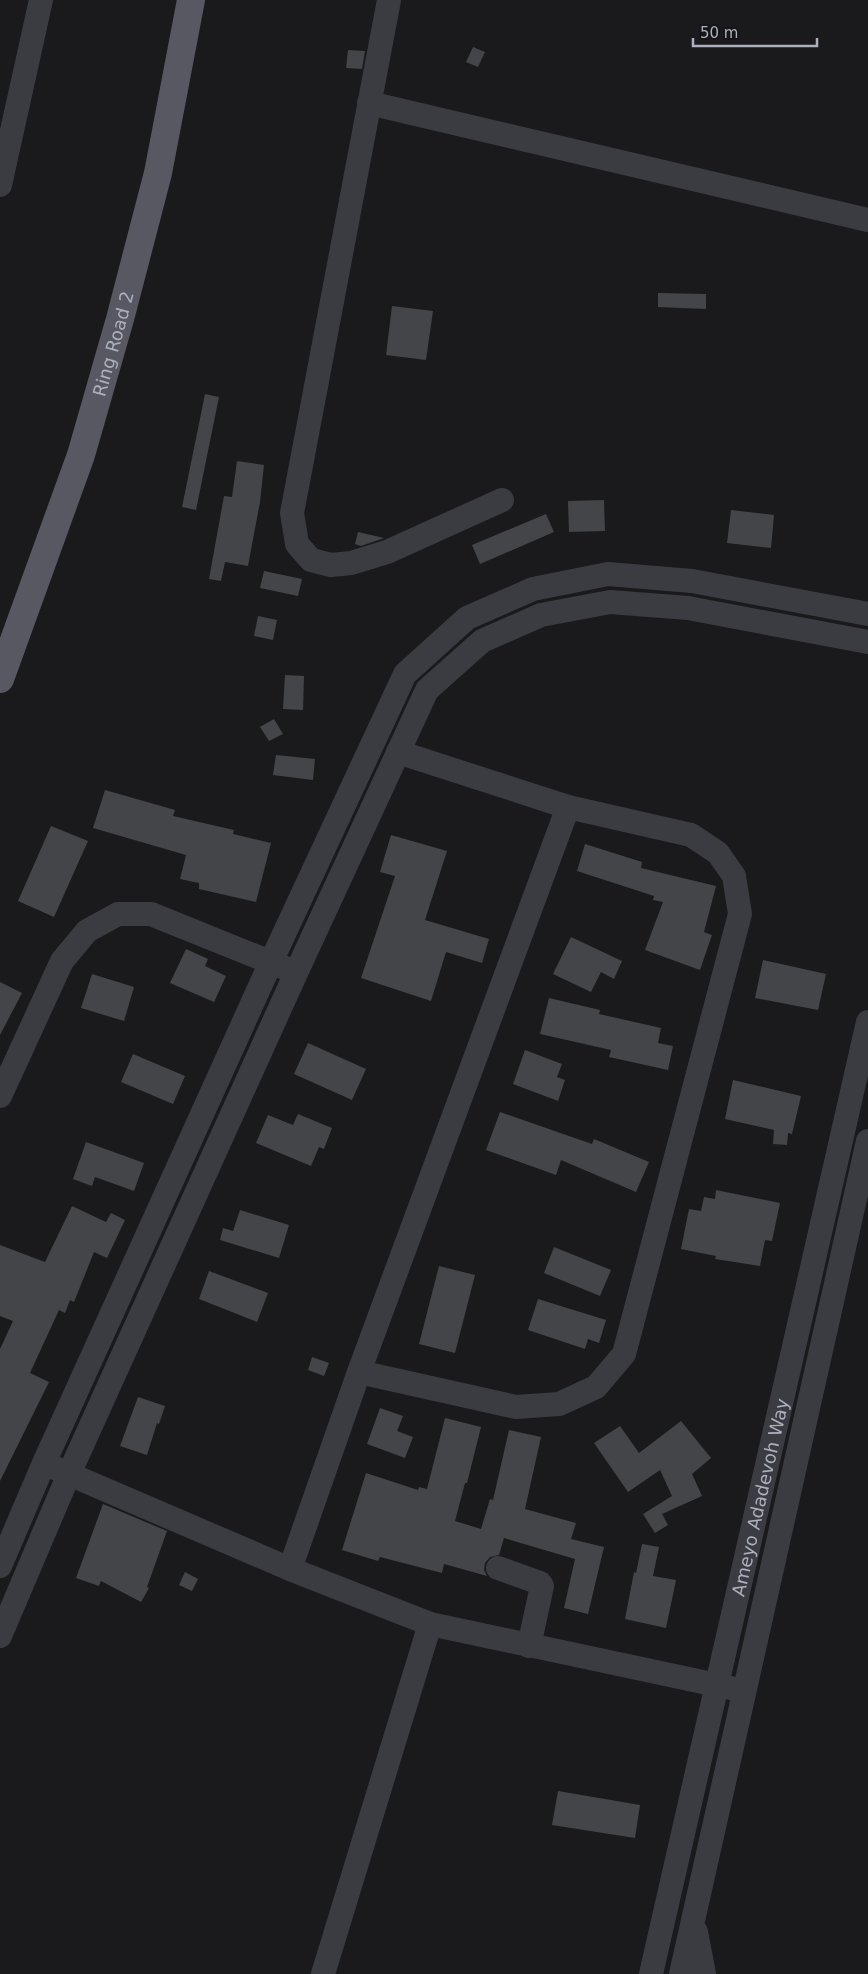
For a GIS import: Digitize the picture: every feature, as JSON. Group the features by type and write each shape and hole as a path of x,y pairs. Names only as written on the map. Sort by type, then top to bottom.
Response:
{"main road":[{"name":"Ring Road 2","path":"0,679 81,455 120,319 158,173 191,0"}],"street":[{"path":"0,185 40,0"},
{"path":"388,0 292,513 297,544 311,560 332,565 351,564 387,552 502,500"},
{"path":"369,103 868,220"},
{"path":"0,1566 44,1463 271,962 405,674 467,618 533,589 608,574 692,581 868,614"},
{"path":"0,1636 69,1474 296,973 427,690 482,642 541,614 610,602 688,608 868,642"},
{"path":"358,1372 516,1407 559,1404 596,1387 624,1354 740,914 734,876 718,853 690,835 568,807 398,752"},
{"path":"290,1569 358,1372 568,807"},
{"path":"0,1096 62,961 87,931 118,914 151,914 296,973"},
{"name":"Ameyo Adadevoh Way","path":"651,1974 868,1022"},
{"path":"843,1133 868,1140"},
{"name":"Ameyo Adadevoh Way","path":"681,1974 868,1140"},
{"path":"44,1463 290,1569 430,1624 745,1691"},
{"path":"498,1568 540,1583 542,1586 530,1646"},
{"path":"324,1974 430,1624"},
{"path":"694,1917 704,1974"}],"building":[{"path":"473,47 485,52 478,67 466,62"},
{"path":"348,50 365,51 362,69 346,68"},
{"path":"658,293 706,294 706,309 658,307"},
{"path":"392,306 433,311 426,360 386,355"},
{"path":"205,394 219,397 196,510 182,507"},
{"path":"237,461 264,465 260,502 248,566 225,562 221,581 209,579 224,496 232,497"},
{"path":"604,500 605,531 569,532 568,501"},
{"path":"731,510 774,515 771,548 727,543"},
{"path":"546,514 554,532 480,564 472,545"},
{"path":"358,532 384,538 361,546 355,544"},
{"path":"264,571 302,579 298,596 260,588"},
{"path":"258,616 277,620 273,640 254,636"},
{"path":"285,675 304,676 303,710 283,709"},
{"path":"274,719 283,734 269,741 260,727"},
{"path":"276,755 315,759 313,780 273,775"},
{"path":"105,790 175,810 173,816 234,830 233,834 271,843 256,902 199,889 199,883 180,879 186,855 93,828"},
{"path":"51,826 88,841 54,917 18,901"},
{"path":"391,835 447,851 425,920 489,939 482,963 446,952 431,1001 361,978 395,876 380,872"},
{"path":"585,844 642,862 641,868 716,886 704,932 712,935 700,970 645,950 663,902 653,900 654,896 577,871"},
{"path":"571,937 622,961 614,979 601,972 591,992 553,974"},
{"path":"186,949 208,959 205,966 226,976 214,1002 170,983"},
{"path":"763,960 826,974 818,1010 755,998"},
{"path":"92,974 134,987 124,1021 81,1008"},
{"path":"0,982 22,993 0,1035"},
{"path":"549,998 600,1010 599,1014 661,1028 658,1043 673,1046 668,1070 609,1057 611,1050 540,1034"},
{"path":"308,1043 366,1069 352,1100 294,1074"},
{"path":"525,1050 562,1064 557,1077 565,1080 558,1101 513,1084"},
{"path":"133,1054 185,1076 173,1104 121,1082"},
{"path":"733,1080 801,1096 792,1134 788,1133 787,1145 773,1144 774,1130 725,1119"},
{"path":"500,1112 592,1144 594,1139 649,1162 636,1192 561,1160 556,1175 486,1150"},
{"path":"298,1114 332,1128 324,1149 319,1147 311,1166 256,1143 268,1115 293,1125"},
{"path":"86,1142 144,1163 134,1191 95,1177 92,1186 73,1179"},
{"path":"716,1190 780,1203 772,1241 765,1240 760,1266 715,1259 716,1256 681,1249 689,1209 701,1211 704,1197 715,1199"},
{"path":"72,1206 106,1222 111,1213 125,1220 107,1258 94,1252 74,1302 70,1300 65,1313 59,1310 30,1373 49,1382 0,1481 0,1349 13,1321 0,1316 0,1245 45,1262"},
{"path":"240,1210 289,1225 279,1258 220,1240 223,1228 233,1231"},
{"path":"554,1247 611,1270 600,1296 544,1273"},
{"path":"439,1266 475,1275 455,1353 419,1344"},
{"path":"209,1271 268,1293 257,1322 199,1299"},
{"path":"538,1299 606,1320 599,1343 588,1339 585,1349 528,1330"},
{"path":"312,1357 329,1363 324,1376 308,1370"},
{"path":"138,1397 165,1406 159,1424 157,1423 147,1455 120,1446"},
{"path":"380,1408 403,1416 397,1431 413,1437 405,1458 367,1444"},
{"path":"445,1418 481,1427 455,1521 481,1529 490,1499 493,1500 509,1430 541,1437 525,1509 576,1523 571,1539 604,1547 588,1614 564,1608 575,1559 504,1538 499,1555 490,1557 485,1563 484,1570 487,1576 444,1564 442,1573 380,1557 378,1561 342,1550 366,1473 418,1490 419,1487 427,1489"},
{"path":"681,1421 711,1458 692,1474 702,1496 662,1514 668,1525 655,1533 643,1514 672,1496 660,1470 628,1492 594,1443 620,1426 639,1453"},
{"path":"103,1504 167,1531 147,1587 149,1588 141,1602 101,1581 99,1586 76,1578"},
{"path":"642,1544 659,1547 653,1576 676,1580 666,1628 625,1619 634,1572 636,1573"},
{"path":"185,1572 198,1579 192,1591 179,1585"},
{"path":"558,1791 640,1805 635,1838 552,1825"}]}
